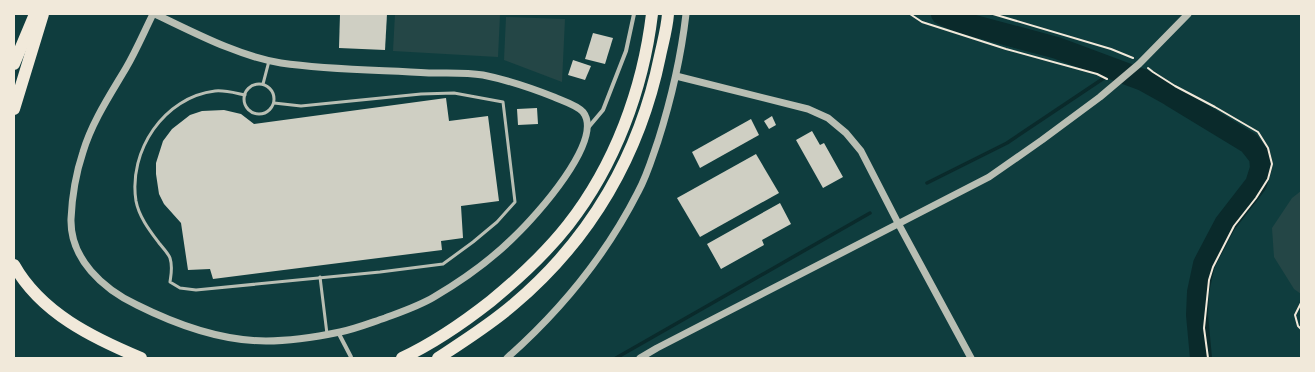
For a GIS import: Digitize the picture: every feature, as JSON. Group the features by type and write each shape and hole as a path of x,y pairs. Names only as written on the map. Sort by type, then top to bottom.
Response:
{"highway":[{"path":"402,358 423,348 478,311 527,270 568,225 605,166 622,131 635,94 650,35 652,14"},
{"path":"438,358 487,326 515,304 541,280 562,257 582,234 598,211 617,179 643,120 655,83 668,14"},
{"path":"14,64 36,15"},
{"path":"14,109 36,15"},
{"path":"14,265 30,287 50,308 76,326 112,346 141,358"}],"street":[{"path":"154,14 217,42 269,60 323,67 488,76 511,82 563,101 582,110 587,120 585,141 577,158 547,202 516,236 477,269 431,299 409,309 362,326 338,332 290,340 262,341 227,337 174,322 131,303 116,294 103,284 84,261 72,235 71,220 76,180 82,153 92,128 154,14"},
{"path":"587,129 603,110 626,51 634,14"},
{"path":"507,358 545,321 599,256 621,223 639,191 653,156 666,116 676,76 686,14"},
{"path":"640,358 671,340 989,177 1086,108 1140,63 1188,14"},
{"path":"676,76 808,109 828,118 846,133 861,151 971,358"},
{"path":"338,332 351,357"}],"lane":[{"path":"263,84 269,60"},
{"path":"256,84 263,84 270,89 274,96 274,103 270,110 263,114 255,113 248,109 245,102 245,95 249,88 256,84"},
{"path":"245,95 226,91 203,93 174,107 154,128 146,141 140,157 136,171 136,202 142,217 150,230 170,257 172,268 170,282 180,288 196,290 380,272 443,264 497,222 514,202 503,102 454,93 421,94 301,106 274,103"},
{"path":"320,277 327,334"}],"path":[{"path":"910,14 922,22 1006,49 1097,74 1111,80"},
{"path":"993,14 1111,49 1140,63 1175,86 1258,132 1268,148 1272,164 1268,179 1256,198 1234,226 1213,267 1209,280 1204,328 1208,358"},
{"path":"1301,303 1295,315 1298,326 1301,329"}],"shaded area":[{"path":"395,14 500,15 498,57 393,51"},
{"path":"506,17 565,19 562,82 504,60"},
{"path":"1301,191 1301,294 1294,289 1274,257 1272,228 1292,198"}],"building":[{"path":"340,14 387,14 385,50 339,48"},
{"path":"593,33 613,38 605,64 585,59"},
{"path":"573,60 591,66 585,80 568,75"},
{"path":"446,98 449,121 488,116 499,201 461,206 463,238 441,241 442,250 213,279 210,269 188,270 181,223 164,204 159,194 156,163 163,141 172,129 190,115 202,111 224,110 241,114 254,124"},
{"path":"537,108 538,124 518,125 517,109"},
{"path":"772,116 776,125 769,129 764,121"},
{"path":"751,119 759,135 700,168 692,152"},
{"path":"812,131 820,145 824,143 843,177 823,188 796,140"},
{"path":"756,154 779,193 700,237 677,198"},
{"path":"780,203 791,224 762,240 764,245 721,269 707,244"}],"waterway":[{"path":"942,14 960,22 1057,48 1143,80 1249,143 1260,157 1261,168 1256,184 1225,224 1204,264 1198,292 1197,315 1201,358"},
{"path":"927,183 1007,143 1116,70"},
{"path":"616,358 870,213"}]}
